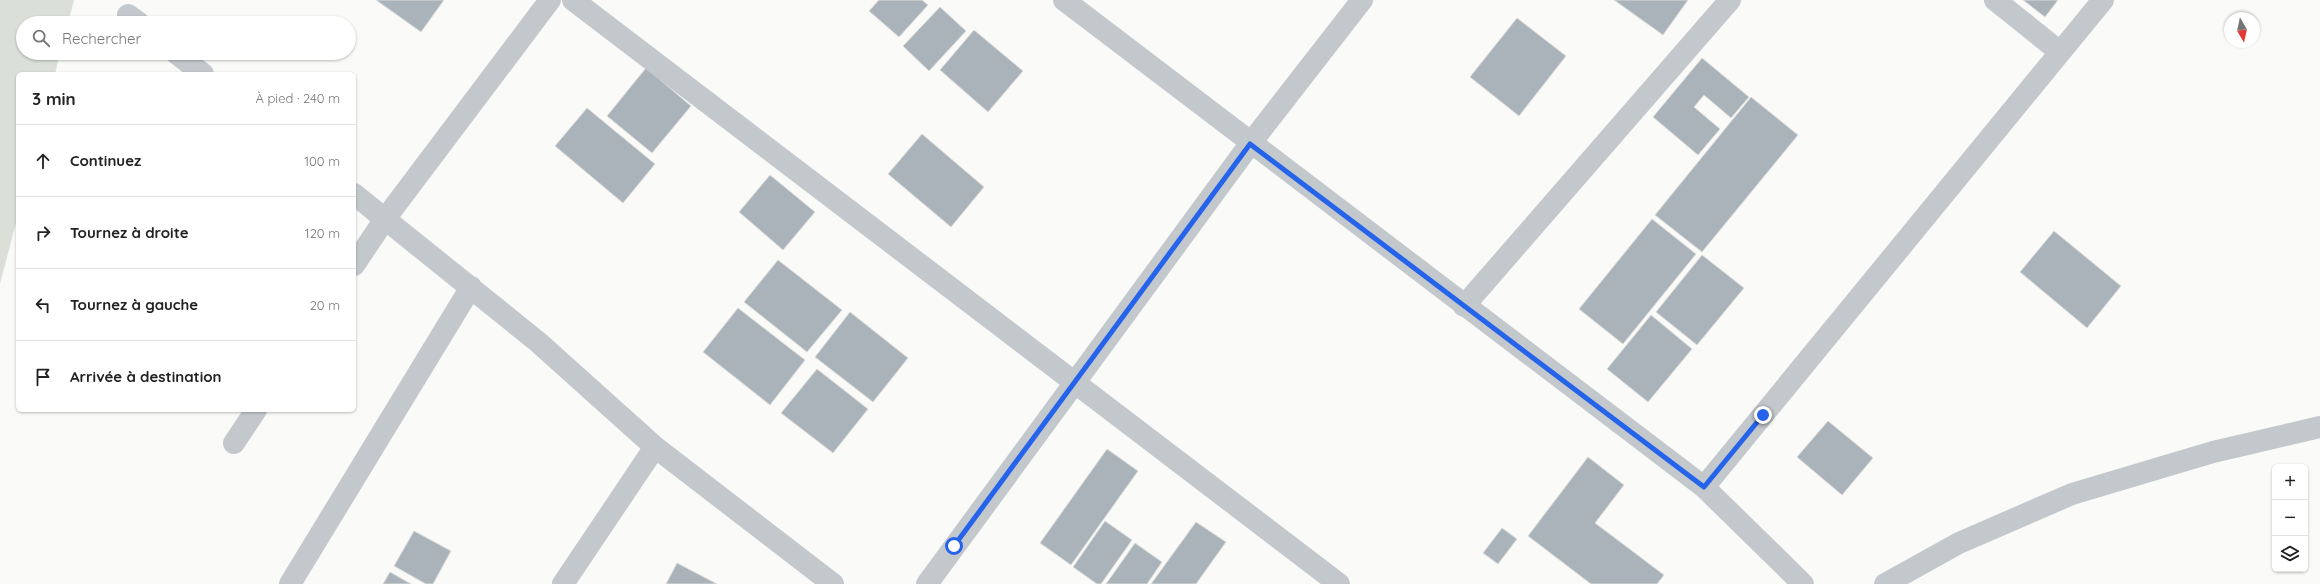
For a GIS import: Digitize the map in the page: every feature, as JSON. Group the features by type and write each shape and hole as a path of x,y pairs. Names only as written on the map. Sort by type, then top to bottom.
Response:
{"street":[{"path":"356,262 385,219 550,0"},
{"path":"573,0 1339,584"},
{"path":"1064,0 1250,144 1704,487 1803,584"},
{"path":"926,584 1250,144 1362,0"},
{"path":"1464,306 1730,0"},
{"path":"1995,0 2060,52"},
{"path":"1704,487 2103,0"},
{"path":"185,60 200,72"},
{"path":"356,196 538,342 655,446 833,584"},
{"path":"290,584 471,287"},
{"path":"234,443 255,412"},
{"path":"1885,584 1959,543 2072,494 2213,452 2320,427"},
{"path":"563,584 655,446"}],"shaded area":[{"path":"0,0 74,0 70,16 16,16 16,60 58,60 55,72 16,72 16,223 0,284"}],"building":[{"path":"376,0 444,0 421,32"},
{"path":"879,0 922,0 928,5 899,37 869,11"},
{"path":"1614,0 1688,0 1663,35"},
{"path":"2023,0 2058,0 2045,17"},
{"path":"940,7 966,31 929,71 903,46"},
{"path":"1517,18 1566,56 1519,116 1470,77"},
{"path":"974,30 1023,71 988,112 940,70"},
{"path":"1702,58 1749,97 1731,118 1704,95 1694,107 1720,129 1698,155 1653,117"},
{"path":"646,68 691,106 652,153 607,116"},
{"path":"1751,97 1798,135 1702,252 1655,215"},
{"path":"587,108 655,164 623,203 555,146"},
{"path":"922,134 984,187 951,227 888,174"},
{"path":"770,175 815,212 783,250 739,212"},
{"path":"1652,219 1696,254 1623,344 1579,309"},
{"path":"2054,231 2121,286 2087,328 2020,272"},
{"path":"1702,255 1744,288 1697,345 1656,312"},
{"path":"778,260 842,310 807,352 744,302"},
{"path":"738,308 805,360 770,405 703,352"},
{"path":"850,312 908,358 873,402 815,357"},
{"path":"1651,315 1692,349 1648,402 1607,369"},
{"path":"817,369 868,409 833,453 781,413"},
{"path":"1828,421 1873,458 1842,495 1797,457"},
{"path":"1107,449 1138,471 1071,565 1040,543"},
{"path":"1588,457 1624,485 1595,523 1664,575 1657,584 1591,584 1528,536"},
{"path":"1105,521 1132,540 1101,584 1097,584 1073,567"},
{"path":"1196,522 1226,542 1196,584 1151,584"},
{"path":"1502,528 1517,539 1498,564 1483,553"},
{"path":"414,531 451,551 433,584 426,584 394,566"},
{"path":"1135,543 1162,562 1147,584 1106,584"},
{"path":"677,563 717,584 666,584"},
{"path":"390,572 411,584 383,584"}],"route":[{"path":"954,546 1250,144 1704,487 1763,415"}]}
